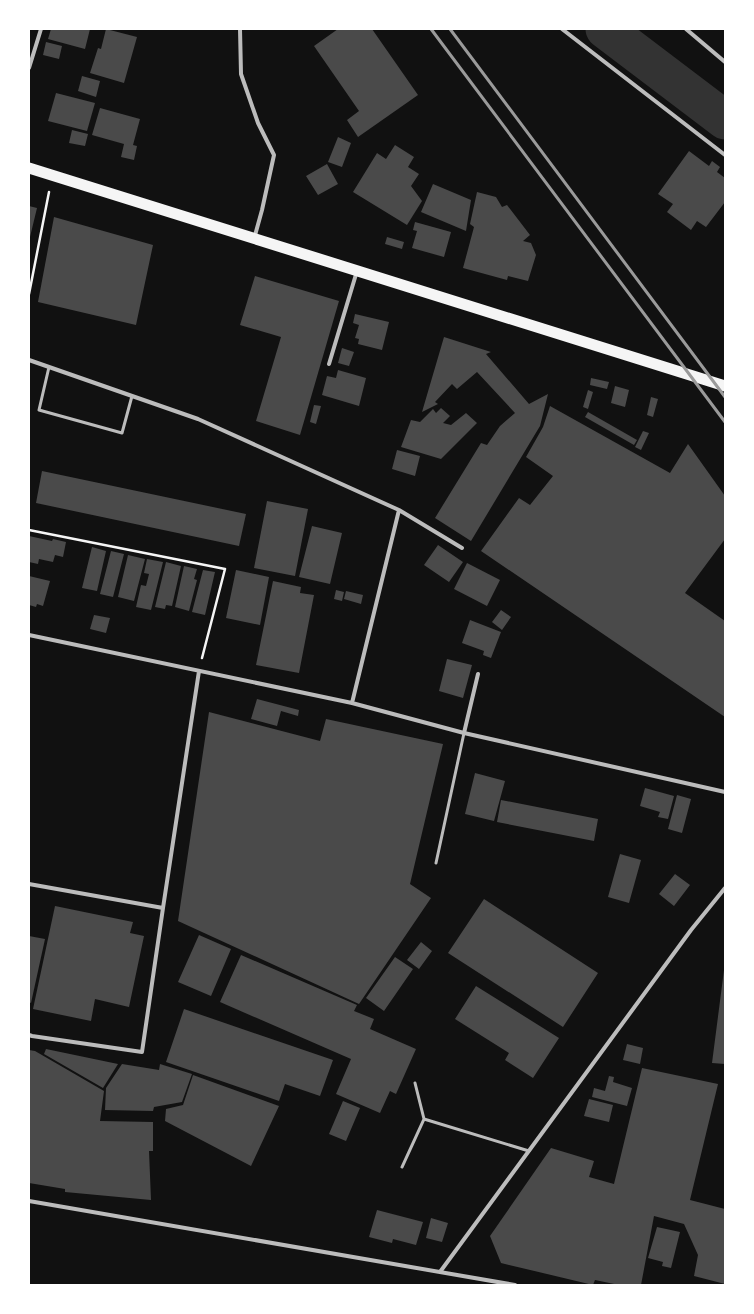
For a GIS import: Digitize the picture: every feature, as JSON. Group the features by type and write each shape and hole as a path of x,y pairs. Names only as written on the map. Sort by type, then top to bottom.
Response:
{"highway":[{"path":"29,168 725,386"}],"street":[{"path":"29,68 41,29"},
{"path":"240,29 241,74 258,123 274,155 254,239"},
{"path":"562,29 725,155"},
{"path":"686,29 725,62"},
{"path":"329,364 357,271"},
{"path":"29,360 198,420 399,510 462,548"},
{"path":"352,703 399,510"},
{"path":"29,635 352,703 464,732 725,792"},
{"path":"29,1035 142,1052 199,671"},
{"path":"464,732 478,674"},
{"path":"29,884 163,908"},
{"path":"440,1272 691,930 725,888"},
{"path":"29,1201 515,1285"}],"lane":[{"path":"49,367 39,410 122,433 132,396"},
{"path":"436,863 464,732"},
{"path":"402,1167 424,1119 416,1083"},
{"path":"424,1119 530,1151"}],"path":[{"path":"29,294 52,176"},
{"path":"29,530 225,569 199,671"}],"building":[{"path":"51,29 90,29 85,49 48,39"},
{"path":"106,29 137,37 124,83 90,73 98,48 101,49"},
{"path":"338,29 372,29 418,95 358,137 347,120 359,111 314,46"},
{"path":"46,42 62,46 59,59 43,55"},
{"path":"82,76 100,81 96,97 78,91"},
{"path":"56,93 95,103 87,131 48,121"},
{"path":"100,108 140,119 133,145 137,146 134,160 121,157 124,144 92,135"},
{"path":"72,130 88,134 85,146 69,143"},
{"path":"338,137 351,143 342,167 328,162"},
{"path":"395,145 414,157 408,167 419,174 411,186 422,201 407,225 353,192 377,153 386,159"},
{"path":"689,151 709,166 712,161 720,167 717,172 725,178 725,202 706,227 697,221 691,230 667,212 673,204 658,194"},
{"path":"327,164 338,184 318,195 306,176"},
{"path":"433,184 471,200 466,231 421,212"},
{"path":"477,192 496,197 502,207 507,205 530,235 523,241 531,243 536,255 528,281 508,276 507,280 463,268 474,227 470,224"},
{"path":"29,206 37,208 30,237 29,237"},
{"path":"54,217 153,245 136,325 38,302"},
{"path":"415,222 451,232 444,257 412,248 417,231 413,230"},
{"path":"387,237 404,242 402,249 385,244"},
{"path":"255,276 339,301 300,435 256,421 281,337 240,325"},
{"path":"355,314 389,322 382,350 358,344 359,339 355,338 359,325 353,323"},
{"path":"444,337 491,352 486,354 529,404 548,394 540,426 471,541 435,518 481,443 487,445 500,426 515,413 477,372 457,389 452,384 435,402 438,404 422,412"},
{"path":"342,348 354,352 349,366 338,363"},
{"path":"338,370 366,378 359,406 322,395 327,376 336,378"},
{"path":"591,378 609,382 607,389 590,385"},
{"path":"615,386 629,390 625,407 611,403"},
{"path":"588,390 593,392 588,409 583,407"},
{"path":"651,397 658,399 653,417 647,415"},
{"path":"314,405 321,406 316,424 310,422"},
{"path":"550,406 670,473 688,444 725,496 725,539 685,593 725,621 725,717 481,551 519,498 530,505 553,476 526,457 543,427"},
{"path":"441,408 450,416 443,423 451,425 466,413 477,423 441,459 401,447 411,420 420,422 433,409 436,413"},
{"path":"588,412 637,440 634,445 585,417"},
{"path":"643,431 649,433 641,450 635,447"},
{"path":"397,450 420,456 415,476 392,469"},
{"path":"42,471 246,514 239,546 36,503"},
{"path":"267,501 308,509 295,576 254,568"},
{"path":"312,526 342,533 330,584 299,577"},
{"path":"29,536 52,541 53,539 66,542 63,557 55,555 53,562 39,559 38,564 29,562"},
{"path":"438,545 463,562 449,582 424,565"},
{"path":"92,547 106,551 97,591 82,588"},
{"path":"111,551 124,554 113,597 100,594"},
{"path":"128,555 145,559 134,601 118,597"},
{"path":"147,559 163,562 151,610 136,607 141,585 146,586 149,574 144,573"},
{"path":"166,562 181,566 172,606 166,605 165,609 155,607"},
{"path":"467,563 500,580 487,606 454,589"},
{"path":"184,566 197,569 194,579 197,580 189,611 175,607"},
{"path":"203,570 215,572 205,615 192,612"},
{"path":"236,570 269,577 260,625 226,618"},
{"path":"29,576 50,581 43,606 37,604 36,607 29,605"},
{"path":"273,581 301,587 300,593 314,595 299,673 256,665"},
{"path":"336,590 344,592 342,601 334,599"},
{"path":"346,591 363,595 361,604 344,599"},
{"path":"501,610 511,617 502,630 492,622"},
{"path":"94,615 110,618 106,633 90,629"},
{"path":"470,620 501,632 491,658 483,655 484,651 462,643"},
{"path":"447,659 472,665 463,698 439,691"},
{"path":"257,699 299,710 298,716 281,711 277,726 251,719"},
{"path":"209,712 320,741 326,719 443,744 410,884 431,898 359,1004 178,921"},
{"path":"475,773 505,781 494,821 465,814"},
{"path":"645,788 674,796 668,819 658,817 660,812 640,806"},
{"path":"677,795 691,799 682,833 668,829"},
{"path":"501,800 598,819 594,841 497,822"},
{"path":"620,854 641,860 629,903 608,897"},
{"path":"675,874 690,885 674,906 659,894"},
{"path":"484,899 598,973 563,1027 448,953"},
{"path":"55,906 133,922 130,933 144,936 129,1007 95,999 91,1021 33,1009"},
{"path":"199,935 231,949 211,996 178,982"},
{"path":"29,936 45,939 31,1003 29,1002"},
{"path":"421,942 432,951 419,969 407,960"},
{"path":"241,955 357,1005 354,1011 374,1019 370,1029 416,1049 396,1094 390,1091 380,1113 336,1094 351,1059 220,1002"},
{"path":"395,957 413,969 384,1011 366,998"},
{"path":"725,970 725,1064 712,1063"},
{"path":"476,986 559,1038 533,1078 505,1060 509,1053 455,1019"},
{"path":"184,1009 333,1060 320,1096 285,1084 279,1101 166,1062"},
{"path":"627,1044 643,1048 640,1064 623,1060"},
{"path":"46,1049 118,1064 103,1088 44,1054"},
{"path":"29,1050 35,1051 104,1091 100,1121 153,1122 153,1151 149,1151 151,1200 65,1192 65,1189 29,1183"},
{"path":"122,1064 159,1070 160,1064 192,1074 182,1102 154,1107 153,1111 105,1110 106,1088"},
{"path":"642,1068 718,1084 690,1200 725,1209 725,1284 694,1276 698,1255 684,1224 654,1216 641,1285 619,1285 595,1280 593,1285 501,1263 490,1236 551,1148 594,1161 589,1177 614,1184"},
{"path":"193,1075 279,1106 251,1166 165,1121 166,1109 183,1105"},
{"path":"609,1076 614,1077 613,1082 632,1088 627,1106 592,1097 594,1088 605,1091"},
{"path":"589,1099 613,1105 609,1122 584,1116"},
{"path":"343,1101 360,1108 346,1141 329,1134"},
{"path":"377,1210 423,1222 416,1245 393,1239 392,1243 369,1237"},
{"path":"431,1218 448,1223 442,1242 426,1238"},
{"path":"657,1227 680,1232 671,1268 662,1266 663,1262 648,1258"}],"waterway":[{"path":"605,29 725,120"}],"railway":[{"path":"431,29 725,422"},
{"path":"450,29 725,397"}]}
